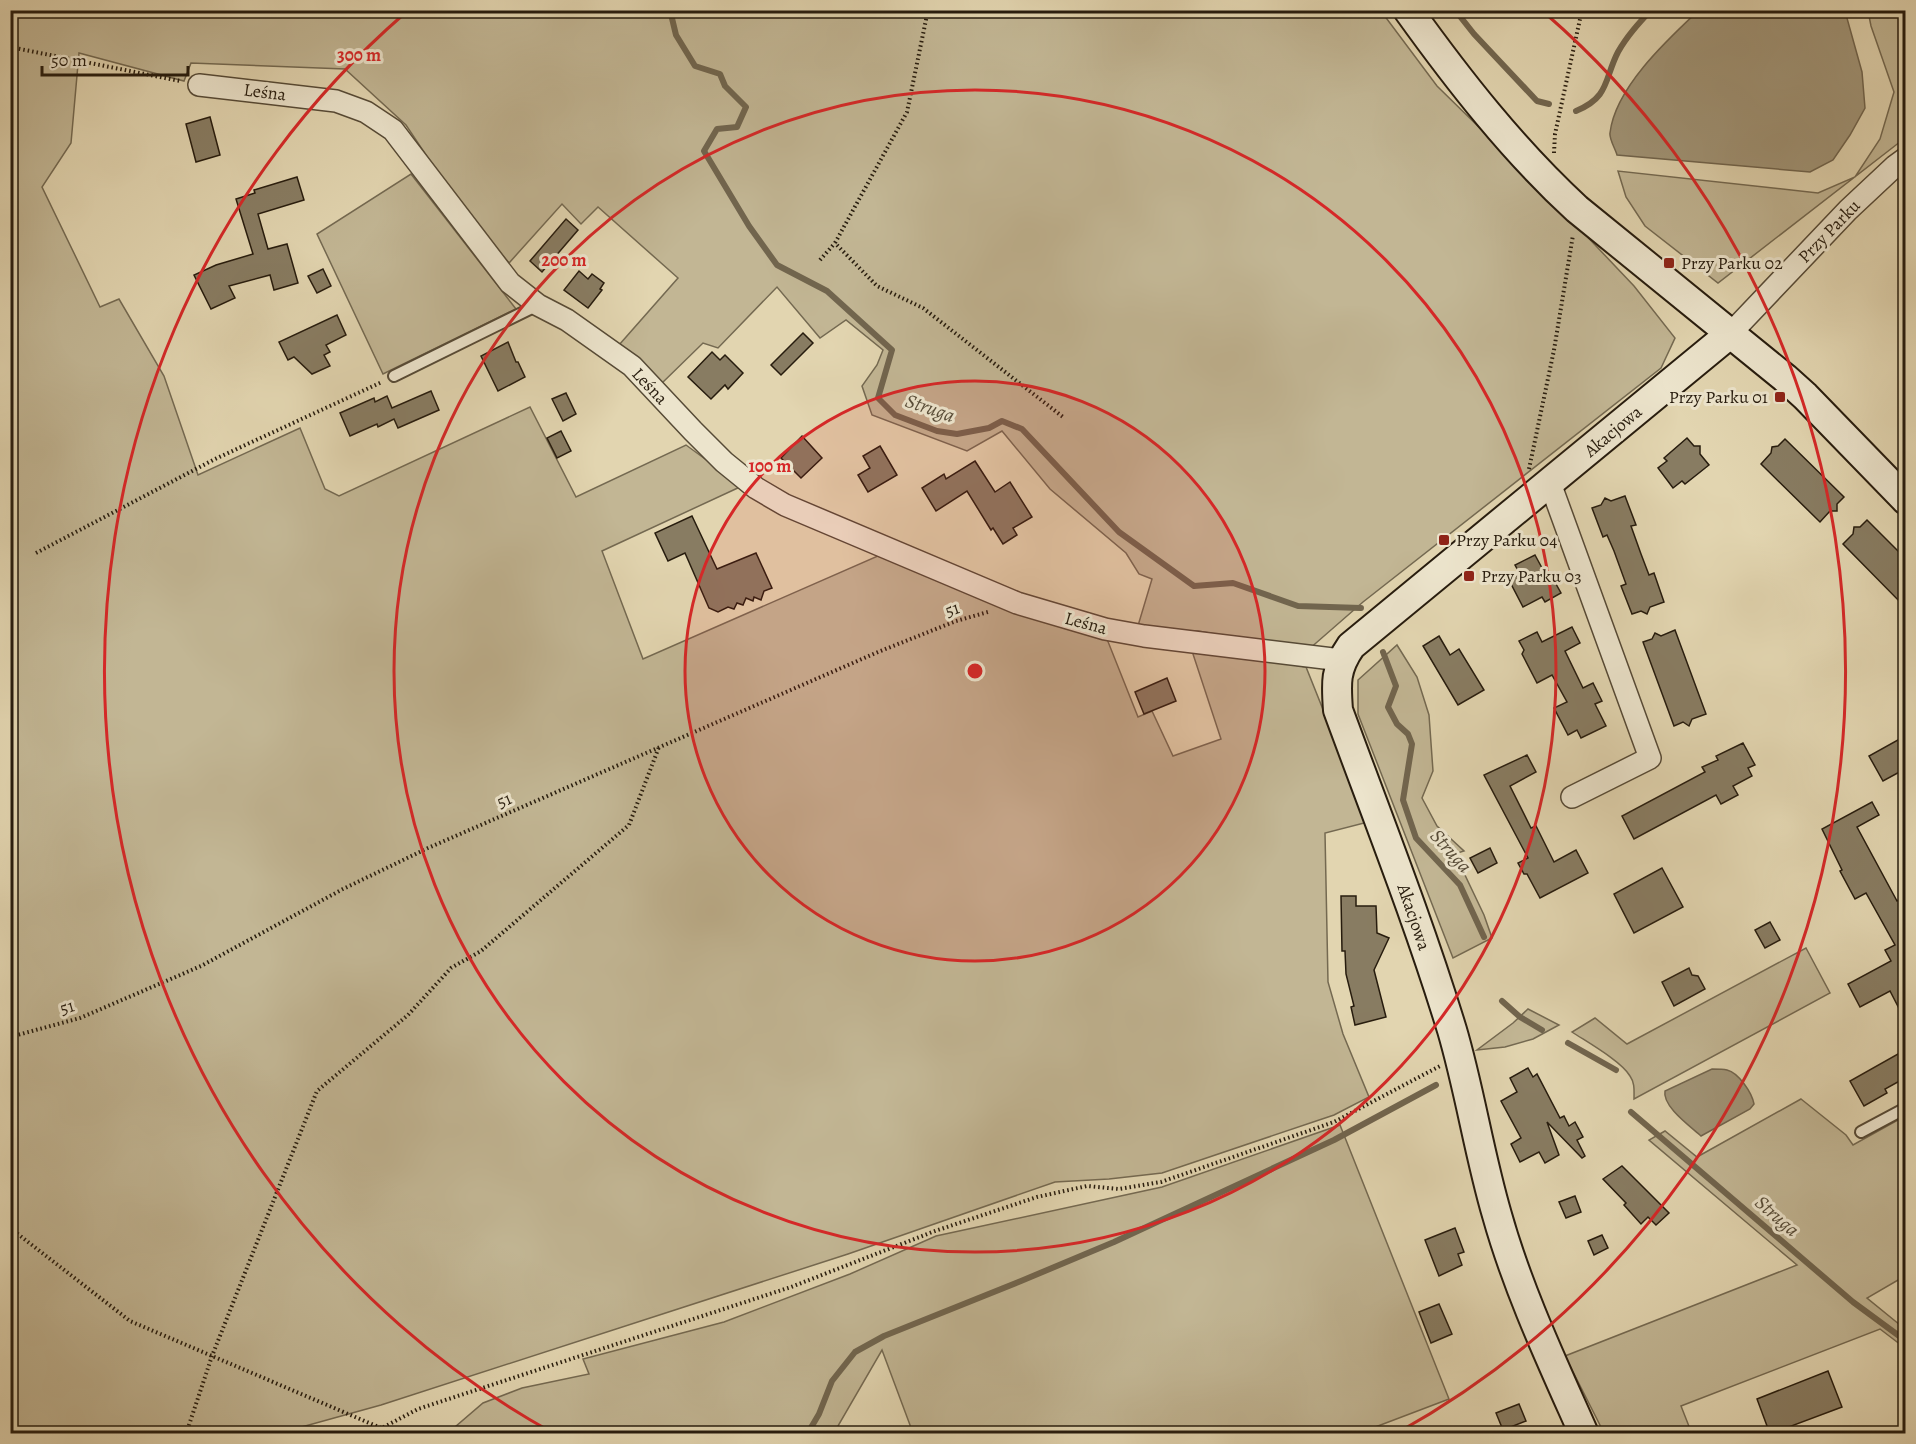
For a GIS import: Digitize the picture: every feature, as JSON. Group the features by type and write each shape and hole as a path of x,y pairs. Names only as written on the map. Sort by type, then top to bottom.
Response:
{"street":[{"path":"1408,10 1508,139 1555,189 1805,396 1905,500"},
{"name":"Leśna","path":"199,85 336,101 366,112 393,130 510,283 538,305 567,320 632,366 724,462 756,488 785,505 1017,603 1105,629 1144,636 1341,660"},
{"name":"Przy Parku","path":"1731,333 1848,210 1905,158"},
{"name":"Akacjowa","path":"1584,1434 1511,1260 1496,1214 1452,1031 1419,928 1338,710 1336,682 1341,660 1351,646 1731,333"},
{"path":"1543,489 1650,758 1572,797"}],"lane":[{"path":"394,376 538,305"},
{"path":"1861,1132 1905,1108"}],"path":[{"path":"820,260 835,243 907,112 928,10"},
{"path":"1555,189 1555,134 1582,10"},
{"path":"10,47 199,85"},
{"path":"1543,489 1527,479 1554,350 1577,209"},
{"path":"835,243 877,286 922,308 1063,417"},
{"path":"36,553 215,459 394,376"},
{"name":"51","path":"10,1036 80,1018 201,966 343,889 428,848 659,746 933,630 1017,603"},
{"path":"186,1434 212,1356 317,1091 408,1015 451,968 481,951 629,825 659,746"},
{"path":"362,1434 382,1428 418,1409 780,1291 935,1231 1037,1197 1087,1186 1119,1189 1161,1182 1334,1122 1448,1062 1459,1059"},
{"path":"10,1228 130,1321 382,1428 385,1434"}],"shaded area":[{"path":"10,11 1381,11 1437,86 1542,189 1634,286 1675,338 1661,368 1363,602 1308,650 1198,631 1137,629 1152,579 1139,574 1126,553 1050,489 1002,431 967,451 872,415 862,386 877,365 883,350 846,320 820,338 777,287 718,348 703,343 660,385 619,345 678,278 598,207 581,224 562,204 509,263 462,209 406,125 345,69 191,63 184,81 79,53 71,143 42,187 100,307 119,299 164,376 198,475 300,428 325,489 339,496 530,407 576,497 686,445 742,486 602,551 643,659 880,555 1105,634 1138,717 1152,711 1173,756 1221,739 1191,648 1306,667 1368,822 1325,833 1328,982 1343,1034 1369,1097 1334,1115 1162,1173 1055,1182 848,1254 381,1405 280,1433 11,1433"},
{"path":"1698,11 1845,11 1862,72 1865,108 1833,160 1810,172 1617,155 1610,133 1614,116 1622,99 1644,66"},
{"path":"1868,11 1905,11 1905,138 1855,177 1880,139 1894,92"},
{"path":"1618,171 1818,193 1854,177 1718,283 1645,226 1626,197"},
{"path":"411,174 516,309 383,374 317,234"},
{"path":"1397,645 1417,677 1429,715 1433,771 1422,798 1437,826 1464,851 1448,856 1463,871 1492,938 1453,958 1358,714 1358,680"},
{"path":"1806,948 1830,993 1634,1099 1633,1081 1626,1070 1572,1032 1595,1018 1627,1044"},
{"path":"1528,1009 1559,1025 1533,1039 1505,1047 1477,1050 1513,1023"},
{"path":"1712,1069 1727,1070 1736,1075 1748,1089 1754,1104 1750,1109 1701,1136 1672,1109 1665,1097 1665,1091"},
{"path":"1801,1099 1846,1135 1853,1145 1905,1116 1905,1276 1867,1298 1905,1329 1905,1348 1880,1329 1681,1406 1692,1434 1604,1433 1565,1356 1797,1265 1649,1140 1665,1131 1697,1157"},
{"path":"1340,1125 1449,1399 1370,1429 1371,1433 913,1433 882,1350 838,1426 829,1433 448,1433 483,1403 522,1388 589,1374 583,1359 724,1322 850,1274 936,1236 1162,1187"}],"building":[{"path":"210,117 220,155 196,162 186,124"},
{"path":"297,177 304,200 258,214 268,249 287,244 298,283 274,290 270,275 229,286 235,298 211,309 194,275 216,265 253,254 236,199 255,193 254,190"},
{"path":"566,219 578,230 542,272 530,261"},
{"path":"323,269 331,286 317,293 308,276"},
{"path":"579,271 588,279 592,274 604,283 600,289 602,290 588,308 564,290"},
{"path":"337,315 346,335 326,345 330,352 324,355 330,366 312,374 294,357 288,360 279,342"},
{"path":"803,333 813,343 781,375 771,365"},
{"path":"508,342 525,377 498,391 481,356"},
{"path":"712,352 720,360 725,355 743,373 728,389 725,385 711,399 688,377"},
{"path":"431,391 439,410 398,428 394,419 350,436 340,413 374,398 375,402 387,396 392,408"},
{"path":"566,393 576,414 563,421 552,399"},
{"path":"561,431 571,451 557,458 547,438"},
{"path":"802,436 822,458 801,478 781,458"},
{"path":"1687,438 1694,446 1700,446 1700,454 1709,465 1685,484 1682,481 1673,488 1658,468 1667,461 1664,458"},
{"path":"1785,439 1844,497 1837,504 1837,511 1830,511 1820,522 1761,464 1771,453 1772,447 1778,446"},
{"path":"880,446 897,475 868,492 858,475 870,468 863,456"},
{"path":"975,461 995,492 1010,482 1032,517 1013,528 1017,535 1003,544 993,528 991,530 967,491 936,511 922,488 944,474 946,479"},
{"path":"1625,496 1636,525 1631,526 1641,554 1649,575 1654,573 1664,602 1650,607 1647,614 1641,611 1632,614 1621,586 1626,584 1614,551 1607,535 1603,537 1592,508 1601,505 1605,498 1611,501"},
{"path":"692,516 717,569 756,553 772,588 764,591 761,600 754,597 753,601 746,598 743,605 737,603 734,609 728,607 718,612 709,608 685,553 668,561 655,533"},
{"path":"1867,520 1905,558 1905,607 1843,544 1853,534 1854,527 1860,527"},
{"path":"1535,555 1548,579 1552,577 1561,593 1545,602 1542,597 1523,607 1509,580 1520,574 1515,565"},
{"path":"1572,627 1580,643 1565,651 1583,688 1593,683 1602,701 1595,704 1606,726 1581,738 1577,730 1568,735 1554,708 1567,702 1552,675 1537,683 1522,654 1524,650 1519,641 1537,632 1542,642"},
{"path":"1675,630 1706,714 1692,719 1689,726 1683,722 1674,726 1643,642 1652,639 1655,633 1661,636"},
{"path":"1439,636 1450,655 1459,649 1484,690 1458,705 1423,646"},
{"path":"1167,678 1176,701 1144,714 1135,692"},
{"path":"1905,736 1905,769 1883,781 1869,756"},
{"path":"1743,743 1755,765 1748,768 1752,776 1733,786 1738,795 1721,804 1716,795 1634,839 1622,816 1705,772 1702,767 1718,760 1716,756"},
{"path":"1527,755 1536,772 1510,786 1531,828 1536,826 1554,862 1576,850 1588,873 1540,898 1518,863 1528,858 1484,775"},
{"path":"1872,802 1879,815 1857,827 1897,901 1905,896 1905,1020 1890,991 1860,1007 1848,984 1891,961 1885,950 1895,945 1866,893 1855,899 1822,829"},
{"path":"1490,848 1497,863 1478,873 1470,858"},
{"path":"1662,868 1683,907 1634,933 1614,894"},
{"path":"1341,896 1356,896 1356,906 1376,906 1377,933 1389,938 1374,970 1386,1017 1355,1025 1351,1007 1354,1006 1346,974 1345,951 1342,951"},
{"path":"1770,922 1780,940 1765,948 1755,930"},
{"path":"1689,968 1692,975 1698,976 1705,989 1674,1006 1662,982"},
{"path":"1905,1050 1905,1078 1885,1089 1887,1093 1864,1106 1850,1081"},
{"path":"1528,1068 1533,1077 1537,1074 1560,1118 1564,1116 1569,1126 1575,1122 1583,1137 1577,1140 1585,1156 1582,1158 1547,1122 1559,1155 1545,1163 1539,1152 1520,1162 1511,1144 1521,1138 1501,1101 1517,1092 1510,1078"},
{"path":"1622,1166 1669,1213 1656,1225 1648,1217 1641,1224 1624,1205 1626,1203 1603,1179"},
{"path":"1575,1196 1581,1212 1566,1218 1559,1202"},
{"path":"1455,1228 1464,1252 1458,1254 1462,1265 1439,1276 1425,1240"},
{"path":"1602,1235 1608,1248 1594,1255 1588,1241"},
{"path":"1439,1304 1452,1334 1431,1343 1419,1312"},
{"path":"1828,1371 1842,1407 1770,1434 1757,1399"},
{"path":"1519,1404 1526,1421 1503,1430 1496,1413"}],"waterway":[{"name":"Struga","path":"670,10 676,35 695,66 720,74 725,86 746,107 737,127 717,129 704,151 749,226 777,265 827,291 892,350 878,398 895,415 937,431 957,434 989,428 1002,421 1022,429 1119,532 1194,586 1233,583 1298,606 1361,608"},
{"path":"1455,10 1474,34 1537,101 1549,104"},
{"path":"1576,111 1587,106 1601,93 1618,52 1651,10"},
{"name":"Struga","path":"1383,652 1396,686 1388,707 1397,724 1408,734 1412,744 1403,800 1416,838 1460,885 1484,937"},
{"name":"Struga","path":"1502,1001 1520,1017 1542,1030"},
{"name":"Struga","path":"1568,1043 1616,1070"},
{"path":"805,1434 819,1414 832,1381 855,1352 884,1336 1114,1242 1334,1140 1436,1085"},
{"name":"Struga","path":"1631,1112 1853,1302 1906,1341"}],"place":[{"name":"Przy Parku 02","path":"1669,263"},
{"name":"Przy Parku 01","path":"1780,397"},
{"name":"Przy Parku 04","path":"1444,540"},
{"name":"Przy Parku 03","path":"1469,576"}]}
